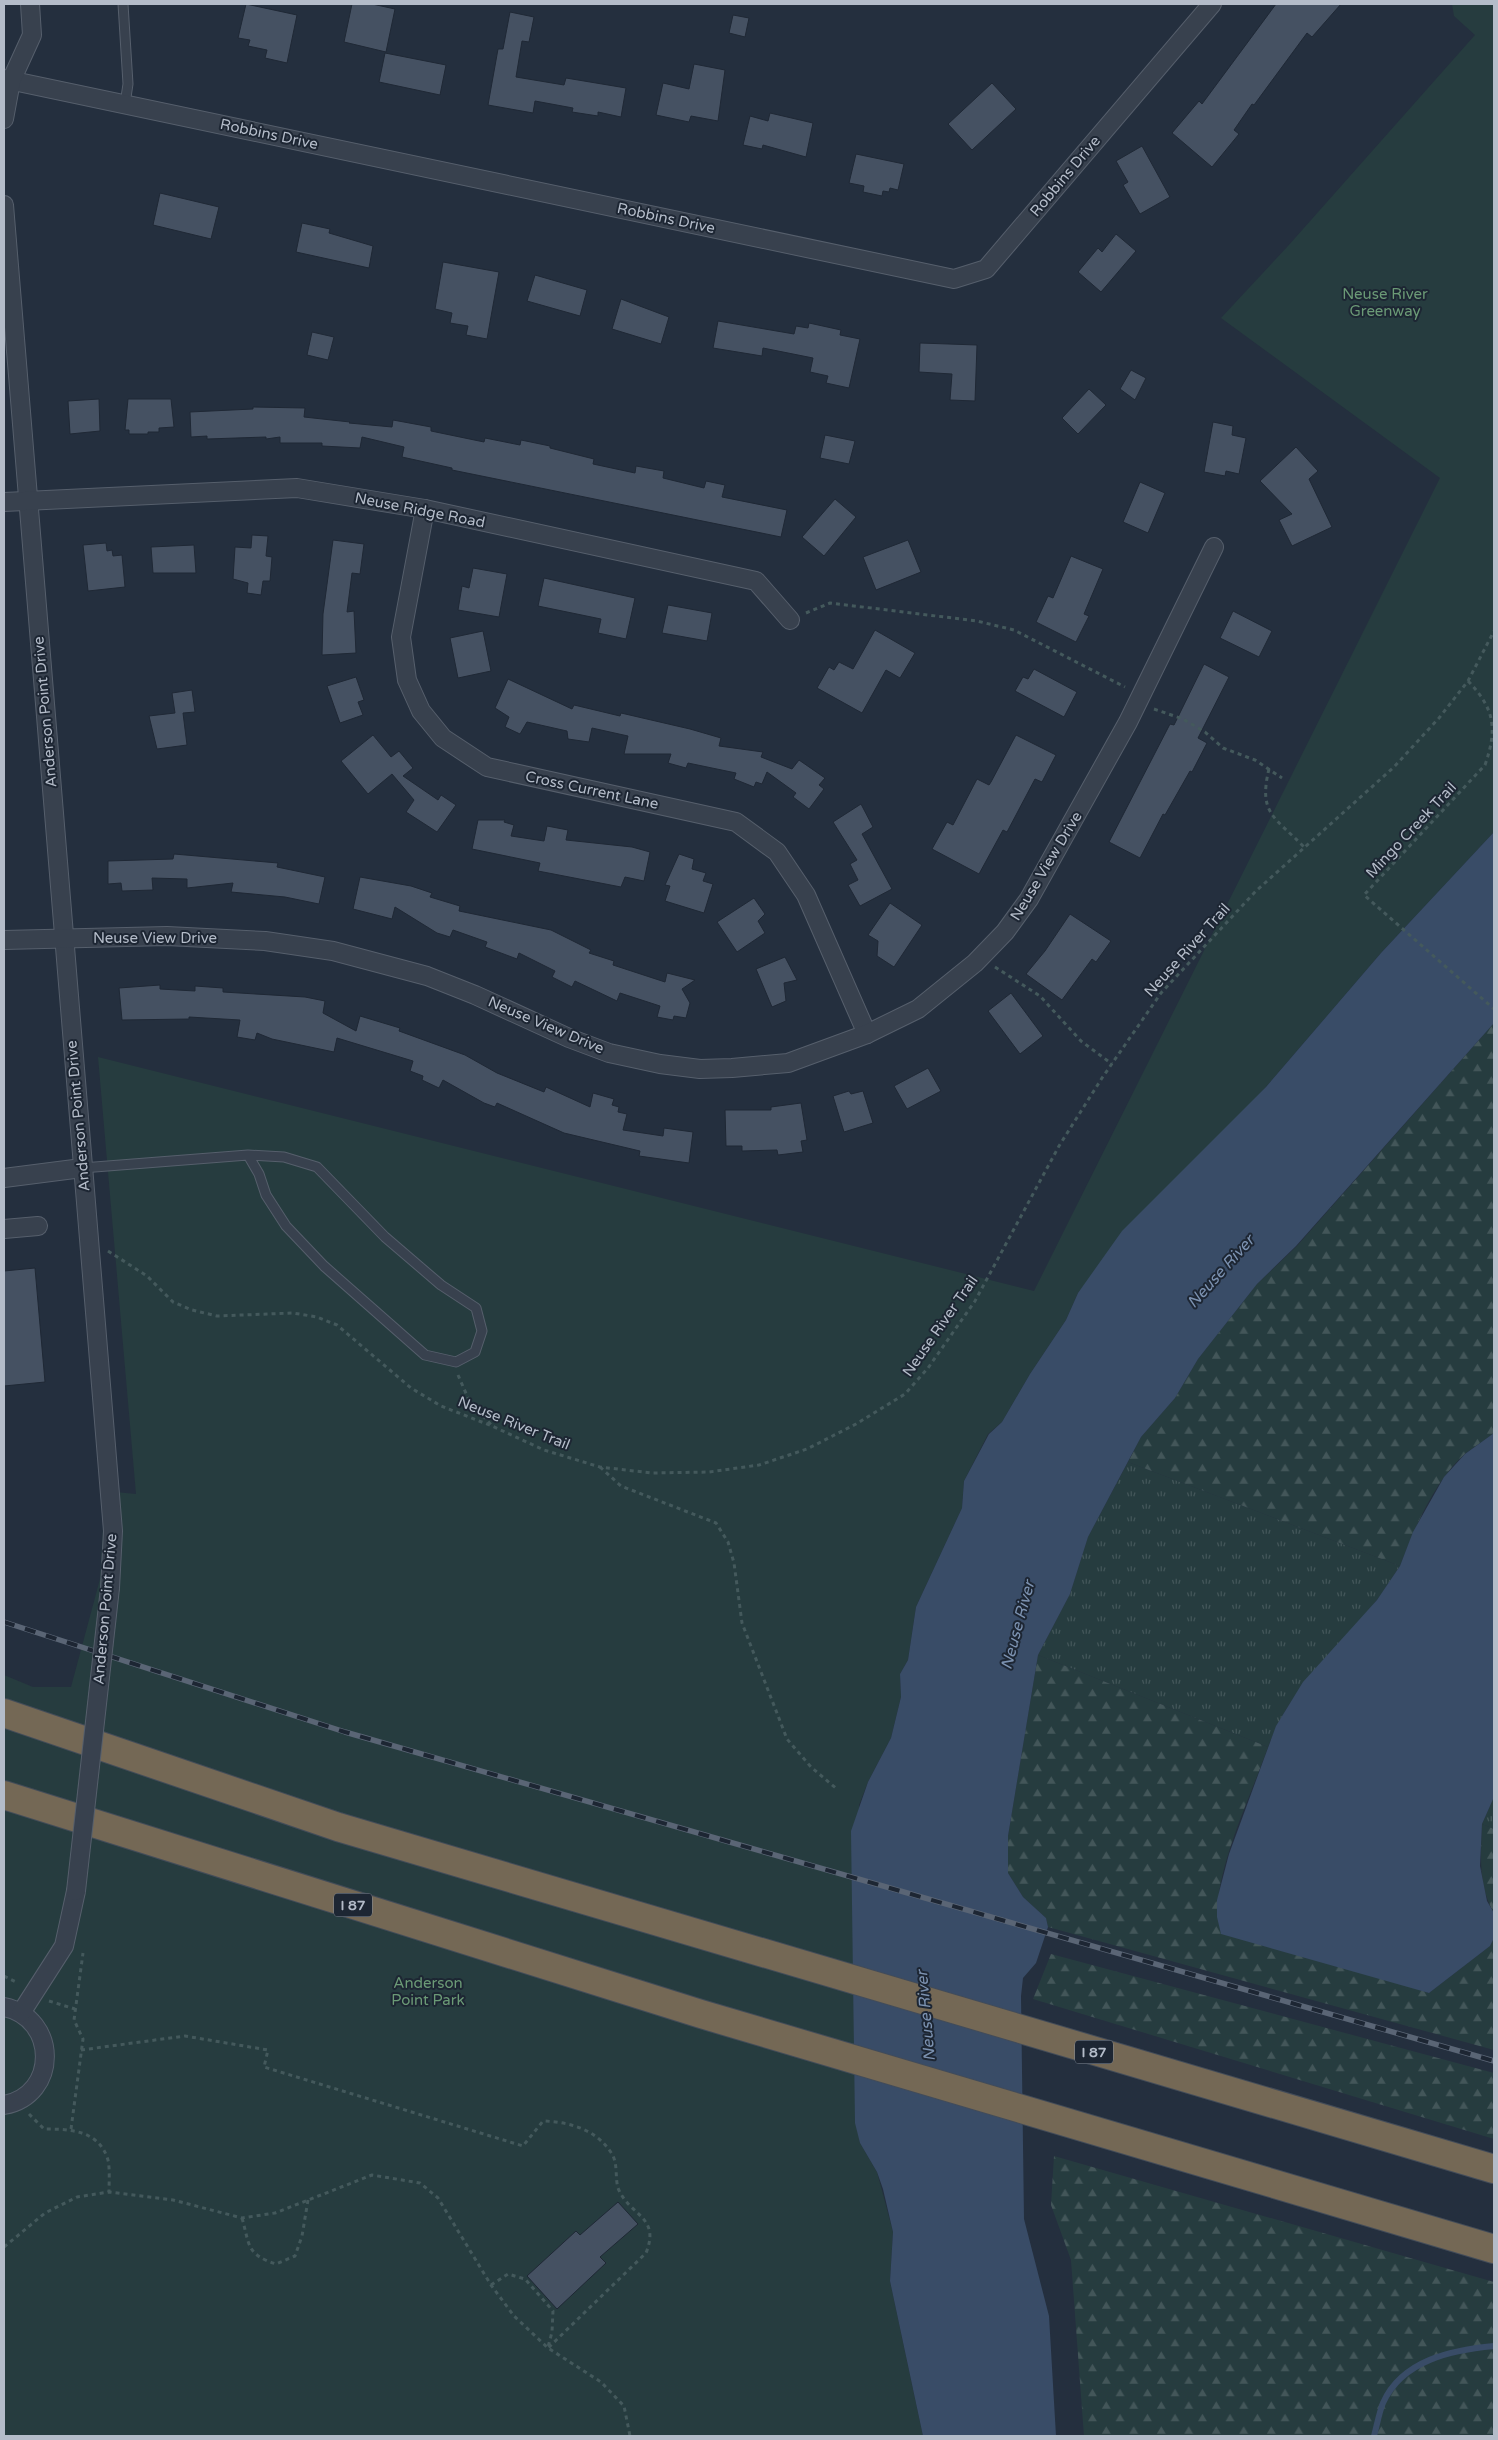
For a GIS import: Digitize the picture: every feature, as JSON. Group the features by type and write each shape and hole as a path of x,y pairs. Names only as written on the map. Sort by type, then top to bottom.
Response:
{"highway":[{"name":"I 87","path":"4,1712 338,1827 1494,2169"},
{"name":"I 87","path":"4,1795 701,2014 1494,2249"}],"street":[{"path":"4,119 7,80 32,35 30,4"},
{"name":"Robbins Drive","path":"7,80 954,279 986,269 1212,4"},
{"name":"Anderson Point Drive","path":"4,205 9,340 27,500 113,1530 110,1588 76,1891 64,1946 21,2013"},
{"name":"Neuse Ridge Road","path":"4,502 297,488 425,509 756,581 790,620"},
{"name":"Cross Current Lane","path":"425,509 401,637 407,680 421,711 443,738 487,767 736,822 777,852 806,895 867,1034"},
{"name":"Neuse View Drive","path":"4,940 167,936 265,941 333,951 427,976 475,995 569,1038 609,1052 660,1064 700,1069 788,1063 867,1034 918,1009 975,963 1005,932 1029,899 1128,722 1214,547"},
{"path":"4,1178 82,1168"},
{"path":"4,1229 38,1226"},
{"path":"4,2007 21,2013 32,2022 40,2033 45,2046 45,2061 41,2076 33,2089 21,2098 4,2104"}],"lane":[{"path":"123,4 128,84 125,104"},
{"path":"82,1168 248,1155 284,1157 317,1167 385,1238 441,1285 476,1308 482,1331 475,1352 456,1362 425,1355 324,1266 286,1226 266,1195 259,1174 248,1155"}],"path":[{"path":"790,620 830,603 977,621 1014,630 1127,688"},
{"name":"Neuse River Trail","path":"105,1249 147,1276 173,1302 192,1310 217,1316 293,1313 317,1317 337,1325 411,1388 441,1406 492,1426 544,1450 600,1468 652,1473 709,1472 759,1465 807,1449 856,1424 905,1394 928,1368 976,1301 1059,1146 1161,992 1256,891 1394,767 1439,718 1468,681 1494,631"},
{"name":"Mingo Creek Trail","path":"1468,681 1485,699 1494,718 1491,751 1485,765 1364,895 1494,1009"},
{"path":"1150,706 1156,711 1184,719 1205,732 1223,748 1255,760 1282,778"},
{"path":"1269,769 1265,790 1267,808 1304,847"},
{"path":"994,966 1040,996 1082,1040 1112,1064"},
{"path":"456,1362 460,1381 468,1398 492,1426"},
{"path":"600,1468 621,1486 716,1523 728,1542 734,1564 742,1623 787,1739 811,1767 838,1790"},
{"path":"4,1976 14,1981"},
{"path":"50,2002 75,2009 74,2020 83,2039 71,2129"},
{"path":"81,2050 185,2036 268,2050 264,2067 523,2146 544,2121 565,2121 590,2131 613,2155 619,2189 650,2228 651,2240 646,2253 548,2348"},
{"path":"21,2098 26,2112 44,2129 71,2129 92,2136 99,2142 108,2161 109,2192"},
{"path":"4,2247 45,2213 77,2197 109,2192 173,2200 242,2218 275,2213 372,2175 420,2183 438,2198 491,2285 514,2316 548,2348 601,2382 624,2406 630,2436"},
{"path":"242,2218 251,2250 258,2258 276,2264 295,2256 302,2236 308,2200"},
{"path":"491,2285 508,2274 525,2279 553,2311 552,2332 548,2348"}],"green space":[{"name":"Anderson Point Park","path":"1452,4 1494,4 1494,832 1381,953 1266,1087 1078,1293 1066,1320 1030,1374 1002,1422 988,1434 964,1481 962,1508 916,1607 908,1660 900,1674 901,1697 891,1738 868,1782 859,1805 860,2143 877,2172 893,2232 890,2281 923,2436 4,2436 4,1675 33,1687 71,1687 100,1579 105,1491 136,1494 98,1057 1034,1291 1440,478 1221,318 1288,246 1475,35 1454,16"},
{"path":"1494,1023 1494,1433 1466,1453 1435,1490 1412,1536 1400,1566 1128,1462 1141,1437 1175,1398 1198,1359 1257,1284 1297,1246"},
{"path":"1128,1462 1400,1566 1376,1601 1302,1686 1289,1704 1268,1747 1038,1655 1070,1594 1088,1537"},
{"path":"1038,1655 1268,1747 1228,1853 1218,1897 1217,1917 1429,1993 1490,1946 1494,1938 1494,2050 1048,1927 1046,1918 1023,1897 1008,1873 1008,1836"},
{"path":"1494,1797 1494,1829 1482,1824"},
{"path":"1482,1824 1494,1829 1494,1913 1485,1892 1483,1881 1481,1858"},
{"path":"1051,1954 1494,2073 1494,2139 1033,1999"},
{"path":"1054,2156 1494,2282 1494,2436 1084,2436 1071,2260 1051,2205"}],"water":[{"name":"Neuse River","path":"1494,832 1494,1023 1296,1246 1257,1284 1198,1359 1175,1398 1141,1437 1088,1537 1070,1594 1038,1655 1008,1836 1008,1873 1023,1897 1046,1918 1048,1927 1036,1963 1023,1978 1021,1996 1024,2219 1049,2316 1056,2436 923,2436 890,2281 893,2232 883,2189 877,2172 860,2143 855,2123 851,1831 868,1782 891,1738 901,1697 900,1674 908,1660 916,1607 962,1508 964,1481 989,1434 1002,1422 1030,1374 1066,1320 1078,1293 1122,1231 1266,1087 1381,953"},
{"path":"1494,1433 1494,1797 1482,1824 1480,1866 1487,1901 1494,1913 1494,1938 1490,1946 1429,1993 1221,1934 1217,1917 1217,1900 1229,1854 1276,1726 1303,1682 1377,1600 1400,1566 1413,1532 1444,1477 1465,1454"}],"building":[{"path":"246,4 297,15 287,63 265,58 267,50 248,46 250,40 238,38"},
{"path":"352,4 372,4 395,9 386,52 344,42"},
{"path":"1276,4 1341,4 1312,37 1307,33 1254,105 1252,104 1234,130 1239,134 1212,167 1172,133 1199,101 1202,104"},
{"path":"510,12 534,17 529,42 522,41 516,77 564,85 566,78 626,88 621,117 598,112 598,116 572,112 573,108 535,101 533,113 488,105 498,49 503,49"},
{"path":"733,15 749,18 745,37 729,33"},
{"path":"385,53 446,65 440,95 379,82"},
{"path":"694,64 725,70 718,121 691,116 689,122 656,115 663,83 689,89"},
{"path":"992,83 1016,109 972,150 948,124"},
{"path":"770,113 813,123 806,157 763,145 762,149 743,145 750,116 768,121"},
{"path":"1142,146 1170,197 1140,214 1123,185 1128,182 1116,161"},
{"path":"856,154 904,164 898,190 890,188 889,192 883,191 882,196 863,192 864,186 849,183"},
{"path":"160,193 219,207 211,239 153,225"},
{"path":"302,223 330,229 329,233 373,246 369,268 296,252"},
{"path":"1116,234 1136,251 1101,292 1078,272 1098,248 1102,252"},
{"path":"443,262 499,272 487,339 466,335 468,326 450,323 452,313 435,309"},
{"path":"535,275 587,290 580,316 527,301"},
{"path":"621,299 669,317 661,344 612,329"},
{"path":"718,321 794,334 796,326 808,328 809,323 841,330 840,335 860,339 849,388 826,383 828,376 810,372 813,358 763,348 762,356 713,348"},
{"path":"312,332 334,337 328,360 307,355"},
{"path":"920,343 977,345 975,401 950,400 952,374 919,372"},
{"path":"1131,370 1146,378 1135,400 1120,389"},
{"path":"1089,389 1106,405 1078,434 1062,418"},
{"path":"99,399 100,431 70,434 68,401"},
{"path":"128,399 171,399 174,427 159,428 159,432 148,432 148,434 129,434 129,430 125,430"},
{"path":"253,407 305,408 304,417 392,427 393,420 431,427 431,431 484,442 485,438 520,445 521,440 594,459 593,464 635,473 636,466 664,471 663,478 704,488 706,481 725,485 722,497 787,510 781,537 452,470 452,468 402,457 404,447 362,437 360,448 322,446 322,443 280,443 280,437 266,439 266,437 207,439 207,436 191,437 190,412 253,409"},
{"path":"1213,422 1233,426 1232,435 1246,438 1239,474 1226,471 1225,476 1204,472"},
{"path":"825,435 855,441 849,464 820,458"},
{"path":"1296,447 1318,471 1309,479 1332,527 1292,546 1279,520 1292,514 1260,481"},
{"path":"1140,482 1165,493 1148,533 1123,522"},
{"path":"835,499 856,517 824,556 802,537"},
{"path":"252,535 268,536 266,556 272,557 270,581 263,581 261,595 247,593 248,583 233,579 235,547 251,548"},
{"path":"333,540 364,544 360,574 352,573 347,612 354,611 356,653 322,655 323,614"},
{"path":"908,540 921,572 876,590 863,557"},
{"path":"106,543 107,551 112,550 113,556 122,555 125,587 88,591 83,545"},
{"path":"194,545 196,573 153,573 151,547"},
{"path":"1071,556 1103,569 1084,614 1089,616 1076,642 1036,622 1048,596 1053,598"},
{"path":"473,568 507,574 499,617 458,610 462,586 469,588"},
{"path":"544,578 635,598 626,639 598,633 601,619 538,606"},
{"path":"668,605 712,613 707,641 662,633"},
{"path":"1233,611 1272,631 1259,657 1220,638"},
{"path":"875,630 915,653 900,678 886,670 862,713 817,688 829,667 834,670 839,662 853,669"},
{"path":"483,631 491,671 458,678 450,638"},
{"path":"1204,664 1229,677 1198,738 1207,743 1192,772 1190,771 1165,815 1163,814 1140,858 1109,842 1170,724 1174,725"},
{"path":"1034,669 1077,692 1064,717 1015,691 1023,677 1028,679"},
{"path":"356,677 364,700 358,702 363,715 340,723 327,686"},
{"path":"508,679 572,709 574,705 620,716 621,713 690,729 721,738 719,746 763,752 761,757 792,769 799,760 825,778 819,785 824,789 809,809 793,797 796,793 767,772 762,784 756,782 754,787 734,779 736,773 688,763 686,768 668,763 671,754 624,754 628,736 592,728 589,742 568,739 567,731 527,722 520,734 505,727 509,717 495,708"},
{"path":"192,690 195,712 183,713 187,745 157,749 149,716 175,713 172,693"},
{"path":"373,735 391,757 399,751 413,768 403,776 438,800 441,795 456,805 437,832 406,812 414,800 392,774 368,794 341,761"},
{"path":"1016,735 1056,755 1042,782 1035,779 1007,832 1003,830 979,874 932,849 947,822 953,825 977,779 989,785"},
{"path":"861,804 873,827 862,834 892,889 860,906 848,885 858,880 850,864 857,860 833,822"},
{"path":"478,820 505,820 504,822 514,825 511,836 544,841 547,826 568,830 566,840 632,847 650,852 644,881 625,877 621,887 538,871 540,863 472,849"},
{"path":"174,854 278,863 277,867 325,877 319,904 285,897 231,892 233,883 187,888 187,879 152,878 153,890 122,891 121,883 108,884 108,861 173,859"},
{"path":"679,854 694,859 692,869 706,873 703,881 713,884 704,913 665,901 670,886 665,885"},
{"path":"360,877 411,886 432,893 430,897 460,906 459,911 551,930 591,950 589,953 614,961 613,965 665,982 667,973 695,980 682,989 690,1003 686,1018 674,1016 673,1020 657,1017 660,1006 620,993 617,1001 575,981 572,987 552,977 555,971 519,953 517,959 485,947 487,942 453,930 450,937 437,933 395,907 392,919 353,909"},
{"path":"754,898 765,914 758,921 765,933 737,952 717,922"},
{"path":"890,903 922,925 894,967 877,956 878,941 868,935"},
{"path":"1070,914 1111,941 1096,962 1092,959 1062,1000 1026,974 1045,951"},
{"path":"785,957 797,980 784,983 786,1001 772,1007 756,969"},
{"path":"160,985 160,989 195,991 195,986 223,988 223,992 305,997 325,1001 323,1013 356,1031 360,1016 400,1028 399,1031 465,1055 497,1073 544,1092 546,1087 590,1107 593,1093 614,1099 612,1105 619,1107 618,1112 627,1114 623,1130 663,1136 664,1128 693,1132 689,1163 639,1156 640,1151 564,1133 497,1103 495,1107 484,1103 443,1080 439,1088 422,1080 423,1076 410,1071 413,1061 337,1038 334,1052 272,1039 257,1033 255,1040 237,1037 240,1020 189,1017 189,1019 122,1020 119,988"},
{"path":"1011,993 1043,1036 1020,1054 988,1011"},
{"path":"928,1068 941,1091 907,1109 894,1086"},
{"path":"849,1091 851,1094 863,1091 873,1123 844,1132 833,1096"},
{"path":"801,1103 807,1140 801,1141 803,1152 778,1155 777,1150 742,1151 742,1146 726,1146 725,1110 771,1110 771,1107"},
{"path":"35,1268 45,1382 4,1386 4,1271"},
{"path":"618,2202 638,2224 600,2257 606,2263 557,2309 527,2276 576,2231 580,2235"}],"waterway":[{"path":"1374,2436 1383,2403 1392,2388 1415,2367 1445,2354 1494,2346"}],"railway":[{"path":"4,1622 345,1732 1494,2061"}],"park label":[{"name":"Neuse River Greenway","path":"1385,302"}]}
